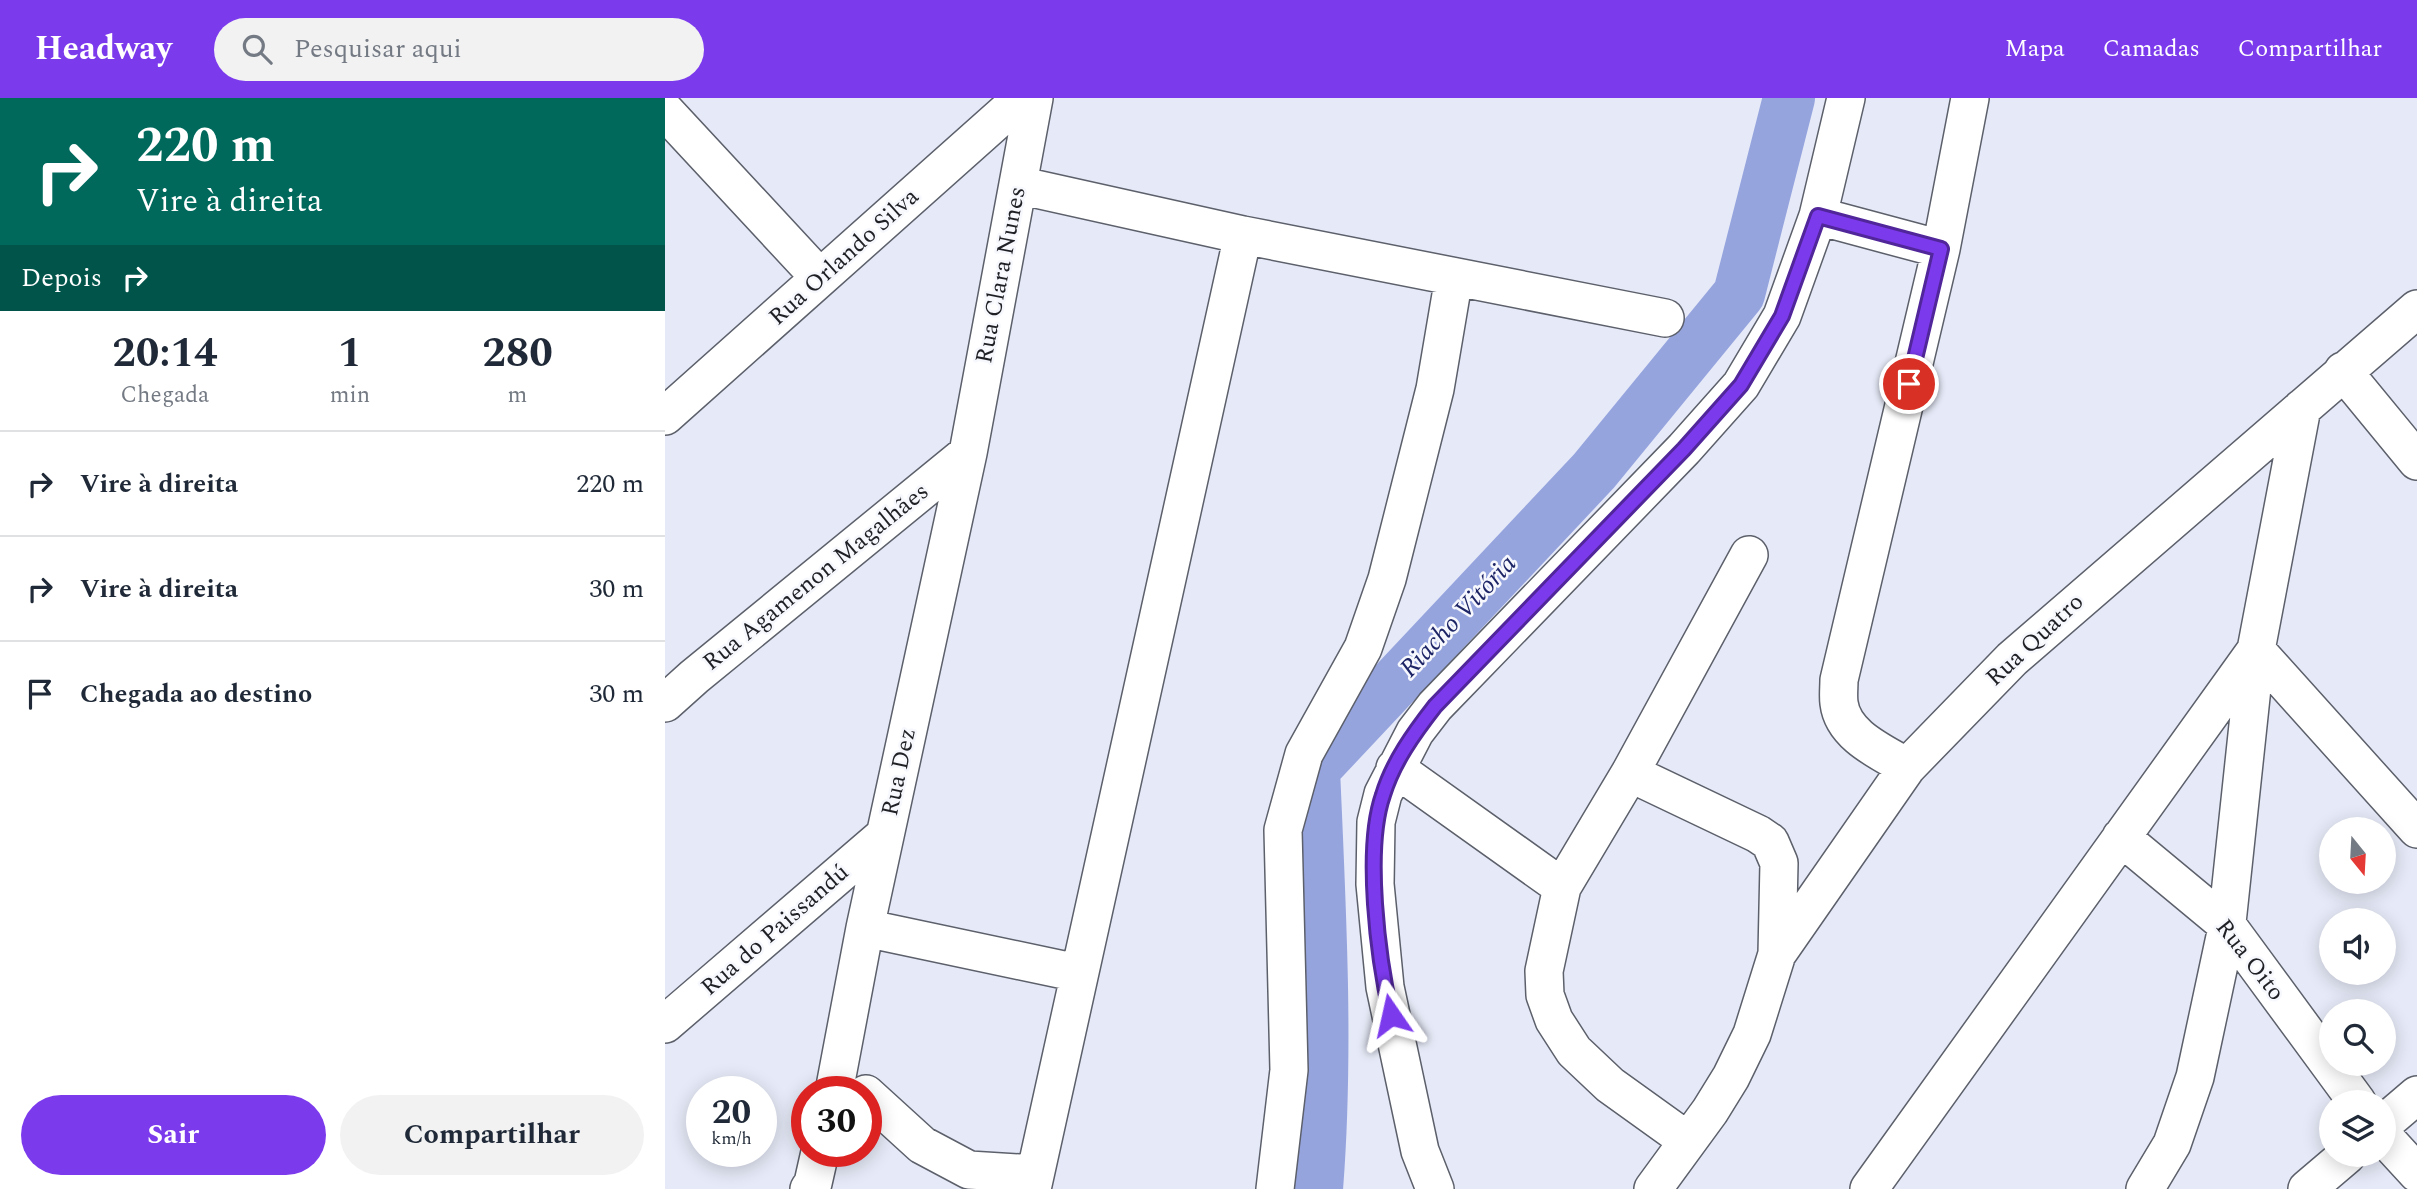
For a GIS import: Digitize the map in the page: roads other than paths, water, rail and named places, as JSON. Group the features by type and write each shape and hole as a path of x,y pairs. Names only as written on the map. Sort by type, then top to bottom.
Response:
{"street":[{"name":"Rua Orlando Silva","path":"665,416 1022,98"},
{"name":"Rua Clara Nunes","path":"968,453 1034,98"},
{"path":"1435,1189 1420,1151 1385,987 1375,884 1376,822 1383,794 1415,732 1435,706 1684,449 1741,385 1782,316 1818,216 1846,98"},
{"path":"1907,767 1865,742 1846,723 1839,704 1839,680 1941,249 1970,98"},
{"path":"671,110 820,278"},
{"path":"1018,185 1243,235 1665,318"},
{"path":"1818,216 1941,249"},
{"path":"882,1112 922,1145 969,1170 1033,1182 1243,235"},
{"path":"1275,1189 1289,1070 1283,830 1304,754 1363,648 1387,579 1435,389 1454,277"},
{"name":"Rua Quatro","path":"1777,954 1907,767 2012,659 2417,309"},
{"path":"2343,371 2417,461"},
{"path":"2145,1189 2172,1144 2195,1077 2227,925 2256,650 2302,408"},
{"name":"Rua Agamenon Magalhães","path":"665,703 968,453"},
{"name":"Rua Dez","path":"852,1076 865,928 968,453"},
{"path":"1688,1141 1610,1085 1574,1051 1554,1020 1545,995 1544,971 1562,887 1630,773 1749,555"},
{"path":"2256,650 2417,829"},
{"path":"1869,1189 2256,650"},
{"path":"1395,768 1562,887"},
{"path":"1630,773 1758,834 1770,842 1779,863 1777,954 1752,1034 1731,1077 1653,1189"},
{"name":"Rua do Paissandú","path":"665,1024 885,835"},
{"name":"Rua Oito","path":"2121,837 2227,925 2348,1090"},
{"path":"865,928 1078,973"},
{"path":"2396,1113 2417,1094"},
{"path":"2396,1150 2417,1173"},
{"path":"809,1189 817,1167"},
{"path":"2307,1189 2333,1167"}],"waterway":[{"name":"Riacho Vitória","path":"1317,1189 1322,1032 1314,769 1594,471 1739,294 1789,98"}]}
